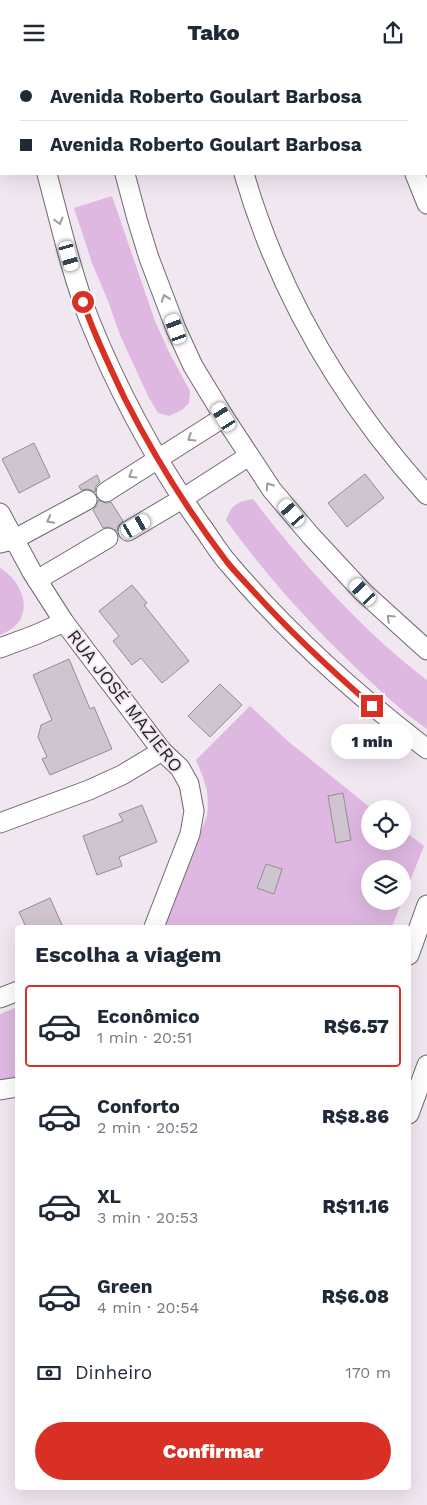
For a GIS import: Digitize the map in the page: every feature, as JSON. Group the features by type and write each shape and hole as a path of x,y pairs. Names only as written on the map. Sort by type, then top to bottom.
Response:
{"street":[{"path":"47,175 88,317 108,365 143,434 182,499 228,563 271,610 346,684 384,717 427,749"},
{"path":"125,175 149,258 176,329 194,366 224,417 272,490 311,537 363,592 427,650"},
{"path":"244,175 260,223 279,270 318,347 373,431 427,495"},
{"path":"415,175 427,204"},
{"path":"106,492 224,417"},
{"path":"128,531 182,499 249,455"},
{"path":"7,541 87,500"},
{"name":"RUA JOSÉ MAZIERO","path":"0,513 7,541 37,580 64,622 162,751 180,768 189,785 194,811 190,834 155,925"},
{"path":"37,580 108,539"},
{"path":"0,648 64,622"},
{"path":"0,823 89,790 122,775 162,751"},
{"path":"411,949 427,905"},
{"path":"0,998 15,992"},
{"path":"411,1109 427,1065"},
{"path":"0,1090 15,1088"}],"shaded area":[{"path":"112,196 155,321 190,391 189,403 182,410 169,416 158,413 148,396 120,335 92,263 74,208"},
{"path":"253,499 292,548 356,618 427,680 427,729 389,699 337,649 303,614 240,540 226,520 233,507 243,501"},
{"path":"0,568 16,583 23,597 24,604 20,621 0,635"},
{"path":"250,706 289,742 361,800 361,850 411,850 411,836 424,846 411,879 411,860 361,860 361,910 399,910 393,925 165,925 207,816 208,800 196,760"},
{"path":"15,1008 15,1078 0,1082 0,1014"}],"building":[{"path":"34,443 50,477 19,493 2,459"},
{"path":"365,474 384,498 347,527 328,503"},
{"path":"97,475 100,482 96,486 95,492 88,489 81,490 79,486"},
{"path":"98,500 106,503 111,502 123,521 118,526 117,531 108,527 103,528 93,510"},
{"path":"132,585 147,603 144,605 189,661 162,683 141,658 132,665 113,641 119,636 99,611"},
{"path":"69,659 90,709 94,707 112,749 50,775 42,759 47,757 38,737 41,725 52,720 33,675"},
{"path":"220,684 242,705 210,737 188,716"},
{"path":"343,793 351,840 336,843 328,796"},
{"path":"142,805 157,842 119,857 122,866 97,875 83,836 123,821 119,814"},
{"path":"266,864 282,869 274,894 257,888"},
{"path":"50,898 62,925 25,925 19,912"}],"route":[{"path":"83,302 108,365 143,434 182,499 228,563 271,610 346,684 372,706"}]}
